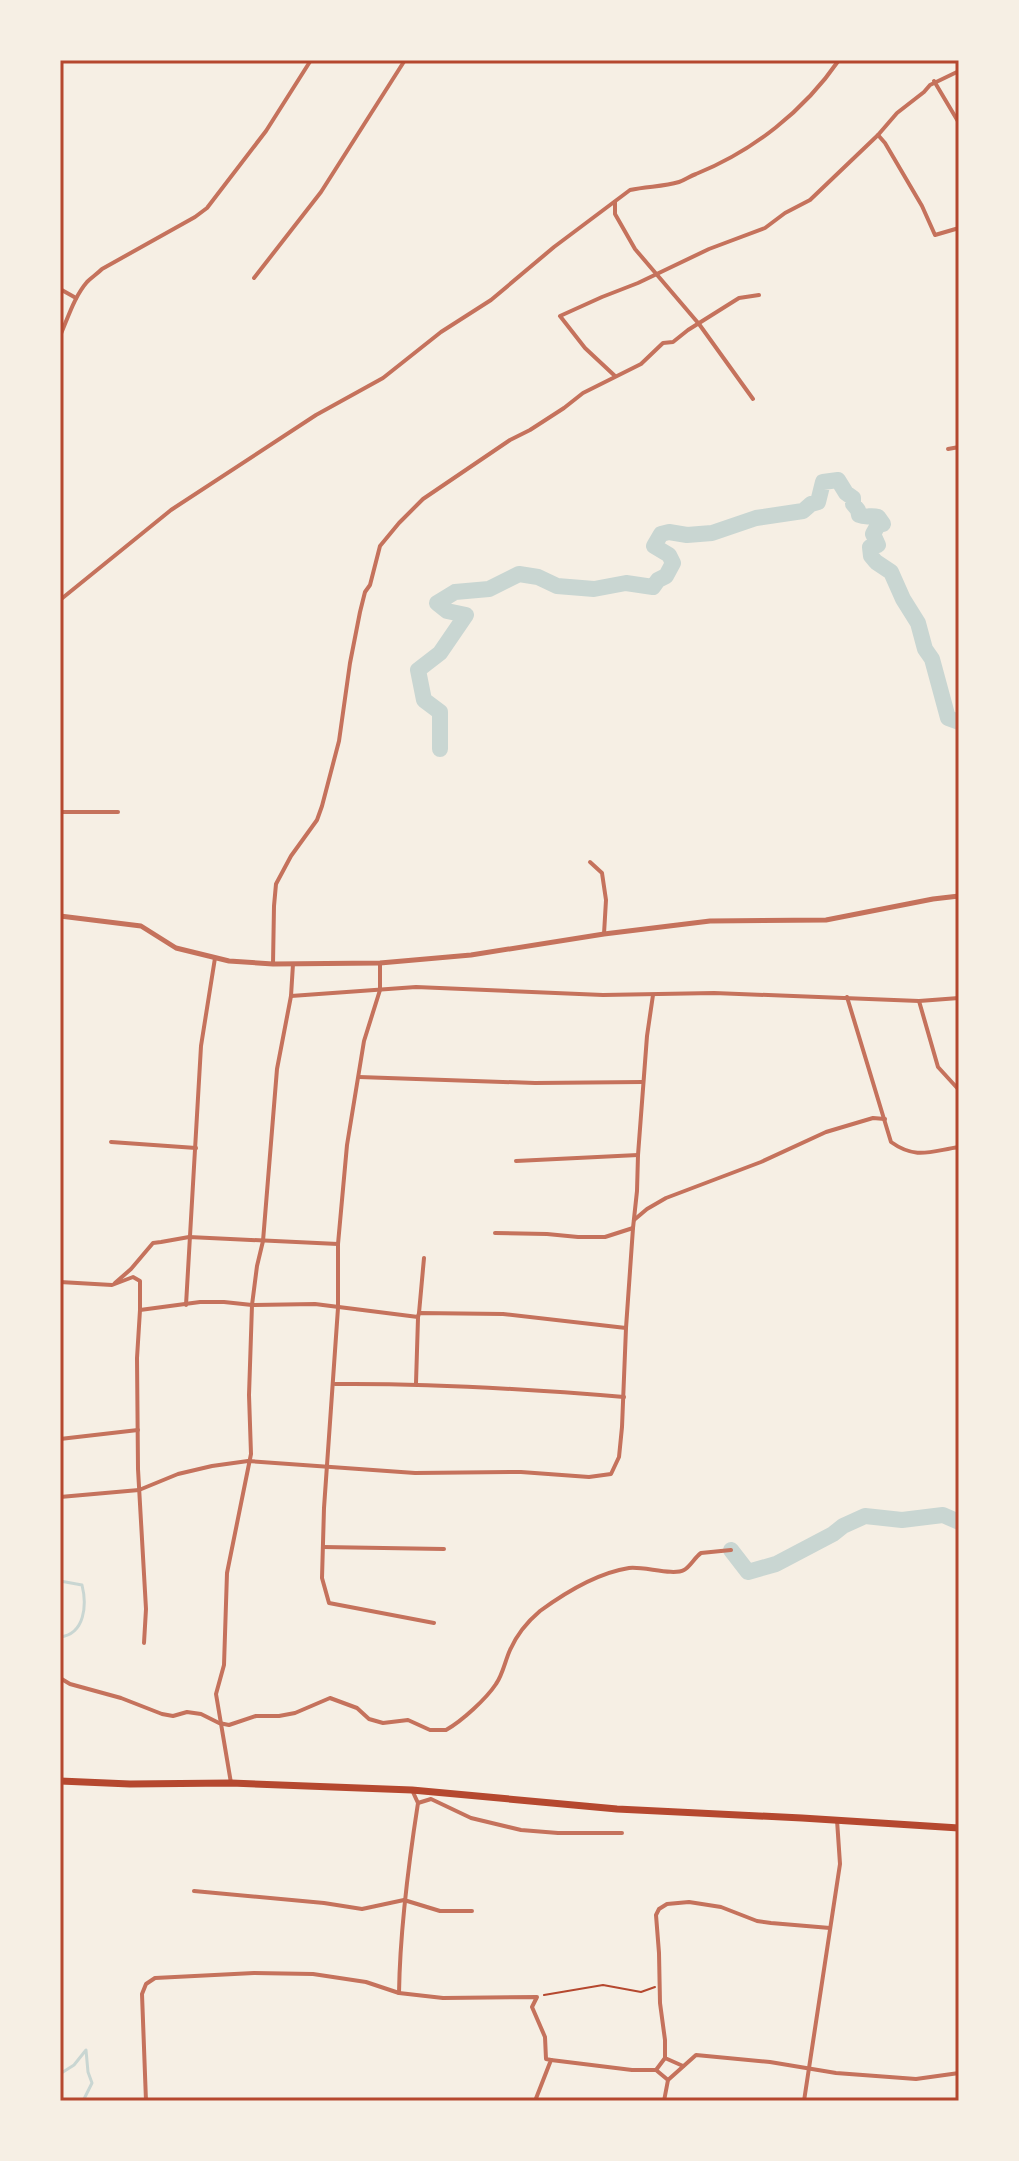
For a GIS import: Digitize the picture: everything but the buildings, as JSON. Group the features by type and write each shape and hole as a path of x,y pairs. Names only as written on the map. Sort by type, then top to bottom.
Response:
{"highway":[{"path":"60,1781 412,1790 617,1809 959,1828"}],"street":[{"path":"60,336 76,298 89,279 201,213 266,131 311,60"},
{"path":"254,278 321,192 405,60"},
{"path":"60,600 171,510 316,415 376,383 441,332 491,300 554,247 630,190 681,181 735,157 810,96 839,60"},
{"path":"615,376 585,348 560,316 709,249 765,228 810,200 897,113 934,81 959,71"},
{"path":"934,81 959,123"},
{"path":"878,135 922,206 935,235 959,228"},
{"path":"615,202 615,214 635,249 699,324 753,399"},
{"path":"60,289 76,298"},
{"path":"273,964 276,884 291,856 317,820 336,754 360,612 380,546 423,499 510,440 583,393 641,364 663,343 673,342 739,298 759,295"},
{"path":"948,449 959,447"},
{"path":"60,812 118,812"},
{"path":"590,862 602,873 606,900 604,934"},
{"path":"60,916 141,926 176,948 215,958 273,964 380,963 471,955 710,921 826,920 959,896"},
{"path":"186,1305 201,1046 215,958"},
{"path":"380,963 380,990 364,1041 347,1145 338,1244 338,1308 322,1578 329,1603 434,1623"},
{"path":"231,1783 216,1694 224,1665 227,1573 251,1454 252,1305 263,1241 277,1069 291,996 293,964"},
{"path":"291,996 416,987 574,994 714,993 919,1001 959,998"},
{"path":"60,1497 139,1490 178,1474 248,1461 415,1473 521,1472 589,1477 611,1474 619,1457 643,1082 653,995"},
{"path":"847,997 891,1142 903,1151 915,1153 959,1147"},
{"path":"919,1001 938,1067 959,1090"},
{"path":"359,1077 535,1083 643,1082"},
{"path":"634,1220 666,1198 761,1162 826,1132 873,1118 885,1119"},
{"path":"111,1142 196,1148"},
{"path":"516,1161 638,1155"},
{"path":"495,1233 605,1237 633,1228"},
{"path":"112,1285 131,1269 153,1243 189,1237 338,1244"},
{"path":"416,1383 424,1258"},
{"path":"60,1282 112,1285 133,1277 140,1281 137,1358 139,1490 146,1609 144,1643"},
{"path":"140,1310 200,1302 315,1304 418,1315 503,1314 626,1328"},
{"path":"333,1384 416,1383 624,1397"},
{"path":"60,1439 138,1430"},
{"path":"323,1547 444,1549"},
{"path":"60,1678 162,1714 201,1714 229,1725 256,1716 295,1713 330,1698 357,1708 369,1719 383,1723 408,1720 430,1730 446,1730 497,1683 522,1628 552,1604 595,1577 630,1568 672,1572 684,1570 701,1553 731,1550"},
{"path":"399,1993 404,1900 418,1803 412,1790"},
{"path":"418,1803 431,1799 471,1818 521,1830 622,1833"},
{"path":"804,2101 840,1864 837,1820"},
{"path":"194,1891 362,1909 404,1900 440,1911 472,1911"},
{"path":"656,2070 665,2058 656,1915 659,1909 667,1904 689,1902 721,1907 757,1921 830,1928"},
{"path":"146,2101 141,2006 146,1984 155,1978 254,1973 313,1974 366,1982 399,1993 443,1998 537,1997 532,2007 545,2037 546,2059 656,2070 668,2080"},
{"path":"664,2101 668,2080 696,2055 809,2067 836,2073 916,2079 959,2073"},
{"path":"665,2058 683,2066"},
{"path":"535,2101 551,2060"}],"path":[{"path":"537,1997 603,1985 641,1992 659,1985"}],"waterway":[{"path":"440,749 440,712 424,700 418,670 440,653 466,615 447,611 437,603 455,592 489,589 519,574 538,577 557,586 594,589 626,583 653,587 666,576 673,563 669,555 654,546 661,534 712,533 756,518 803,511 818,502 823,482 838,480 853,498 859,515 878,517 883,524 878,525 873,534 878,545 870,547 871,556 891,572 918,623 925,649 932,659 948,718 959,722"},
{"path":"731,1550 748,1572 776,1564 865,1516 902,1520 943,1515 959,1522"},
{"path":"60,1581 82,1585 84,1601 79,1625 68,1635 60,1637"},
{"path":"60,2071 74,2065 86,2050 92,2083 83,2101"}]}
